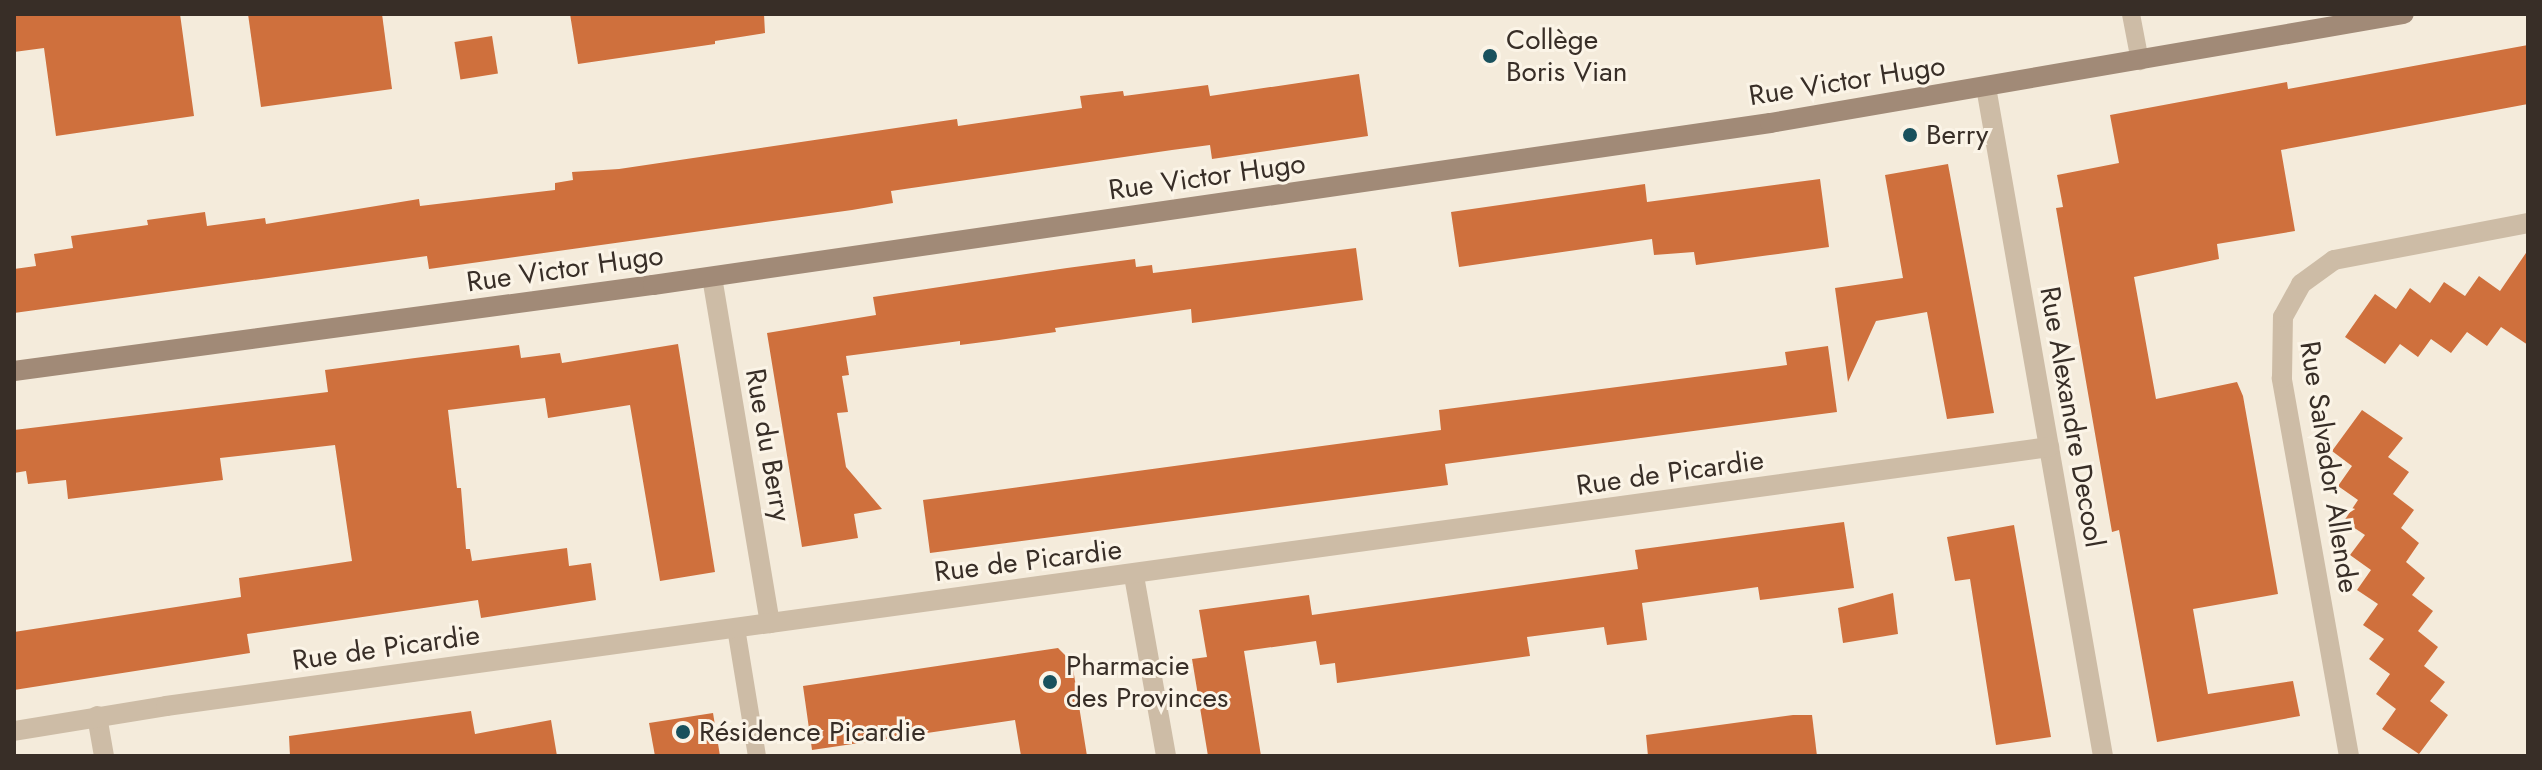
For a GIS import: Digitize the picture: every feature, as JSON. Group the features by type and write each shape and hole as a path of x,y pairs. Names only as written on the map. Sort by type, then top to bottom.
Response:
{"street":[{"name":"Rue Victor Hugo","path":"14,371 712,277 1770,123 2140,61 2348,19 2404,14"},
{"name":"Rue Alexandre Decool","path":"1986,87 2103,756"},
{"name":"Rue Salvador Allende","path":"2349,756 2282,378 2283,317 2301,284 2334,260 2528,223"},
{"name":"Rue du Berry","path":"712,277 770,623"},
{"name":"Rue de Picardie","path":"14,731 97,716 1134,576 2049,447"},
{"path":"1134,576 1166,756"},
{"path":"97,716 104,756"}],"lane":[{"path":"2131,14 2140,61"},
{"path":"736,628 757,756"}],"building":[{"path":"14,14 180,14 194,116 56,136 44,48 14,52"},
{"path":"248,14 382,14 392,89 261,107"},
{"path":"570,14 764,14 765,33 715,41 715,44 578,64"},
{"path":"492,36 498,74 460,79 454,42"},
{"path":"2528,45 2528,104 2281,150 2295,231 2217,244 2219,259 2134,277 2156,399 2237,382 2243,396 2278,594 2193,609 2208,694 2293,681 2300,716 2157,742 2119,530 2112,532 2056,208 2063,207 2057,175 2119,163 2110,115 2287,82 2288,89"},
{"path":"1359,74 1368,136 1212,159 1210,145 891,191 893,203 852,210 429,269 427,256 14,313 14,269 36,266 34,254 73,248 71,236 148,225 147,220 205,212 207,226 265,218 266,224 419,199 420,206 555,190 555,183 573,180 572,172 619,169 957,119 958,126 1082,108 1080,96 1123,91 1124,96 1208,85 1210,96"},
{"path":"1948,164 1994,413 1947,419 1927,312 1876,321 1848,382 1835,288 1903,278 1885,175"},
{"path":"1820,179 1829,247 1696,265 1694,252 1654,255 1652,239 1459,267 1451,212 1645,184 1647,202"},
{"path":"1356,248 1363,300 1192,323 1191,309 1055,328 1056,332 999,340 960,345 960,341 846,356 849,375 842,376 848,412 837,413 846,467 882,509 854,514 858,538 802,547 767,333 876,315 873,297 1067,268 1135,259 1136,267 1152,265 1153,273"},
{"path":"2528,250 2528,345 2501,327 2487,346 2467,332 2451,353 2431,339 2418,357 2400,344 2385,364 2345,337 2375,294 2396,309 2410,288 2430,303 2444,282 2465,296 2479,276 2500,291"},
{"path":"678,344 715,572 660,581 630,405 548,418 545,398 448,410 457,488 461,488 466,549 470,549 472,561 567,548 569,566 591,563 596,600 481,618 478,600 247,634 250,653 14,690 14,632 241,597 239,578 352,561 335,445 220,458 223,480 68,499 66,480 28,484 26,471 14,473 14,430 328,392 325,370 415,358 519,345 521,358 560,353 562,363"},
{"path":"1828,346 1837,412 1445,464 1448,485 930,553 923,500 1441,430 1439,410 1787,365 1785,352"},
{"path":"2362,410 2403,438 2388,457 2409,472 2393,494 2414,510 2401,528 2419,543 2406,562 2425,578 2412,595 2433,611 2418,631 2438,647 2424,666 2445,682 2430,701 2448,715 2419,754 2382,729 2396,709 2376,694 2390,674 2369,659 2384,639 2363,625 2378,604 2357,590 2371,570 2350,555 2365,535 2344,521 2358,500 2338,486 2352,466 2332,451"},
{"path":"1844,522 1854,588 1760,600 1758,587 1642,603 1647,640 1607,645 1604,627 1527,637 1530,656 1337,683 1335,663 1320,665 1316,641 1244,651 1261,756 1208,756 1192,659 1207,657 1199,610 1309,595 1312,615 1638,569 1635,550"},
{"path":"2014,525 2051,737 1996,745 1970,579 1955,581 1947,537"},
{"path":"1893,593 1898,634 1843,643 1838,608"},
{"path":"1058,648 1072,662 1087,756 1021,756 1015,720 812,750 803,686"},
{"path":"471,711 475,734 551,720 557,756 290,756 289,736"},
{"name":"Résidence Picardie","path":"713,713 720,756 655,756 649,723"},
{"path":"1812,715 1817,756 1648,756 1646,735"}],"place":[{"name":"Collège Boris Vian","path":"1490,56"},
{"name":"Berry","path":"1910,135"},
{"name":"Pharmacie des Provinces","path":"1050,682"},
{"name":"Résidence Picardie","path":"683,732"}]}
